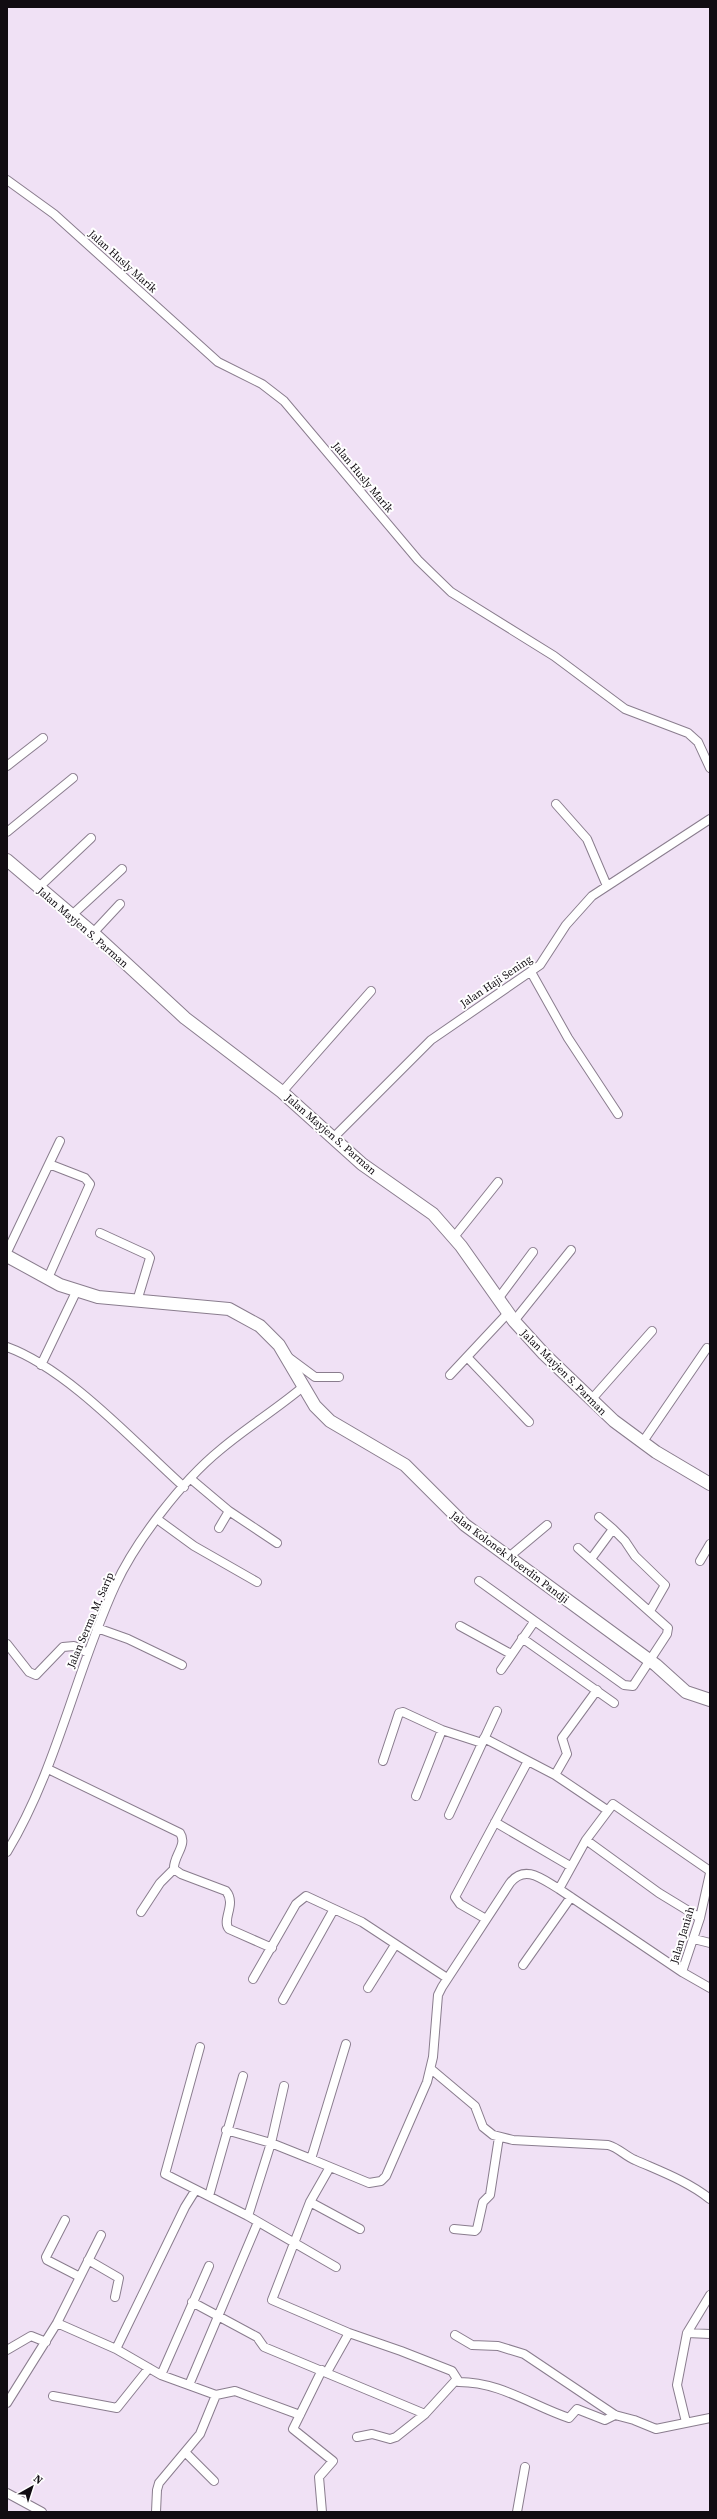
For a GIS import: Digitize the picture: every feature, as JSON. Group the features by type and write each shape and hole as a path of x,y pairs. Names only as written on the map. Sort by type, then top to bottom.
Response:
{"street":[{"name":"Jalan Husly Marik","path":"7,180 54,214 218,362 262,384 284,402 418,560 452,592 554,656 625,709 688,733 698,742 710,768"},
{"path":"7,766 43,738"},
{"path":"7,832 73,778"},
{"path":"556,804 587,839 607,886"},
{"name":"Jalan Haji Sening","path":"333,1138 431,1040 540,966 577,912 592,896 710,818"},
{"path":"38,888 91,838"},
{"name":"Jalan Mayjen S. Parman","path":"7,860 38,888 93,933 185,1018 282,1092 333,1138 380,1177 422,1204 454,1237 511,1317 544,1354 591,1400 642,1443 710,1484"},
{"path":"72,915 122,870"},
{"path":"93,933 120,904"},
{"path":"531,972 568,1038 618,1114"},
{"path":"282,1092 371,991"},
{"path":"7,1252 60,1141"},
{"path":"48,1278 90,1184 85,1178 49,1164"},
{"path":"454,1237 498,1182"},
{"path":"100,1233 148,1255 150,1258 137,1301"},
{"path":"450,1375 467,1357 511,1317 571,1250"},
{"path":"498,1299 533,1252"},
{"name":"Jalan Kolonek Noerdin Pandji","path":"7,1256 48,1278 98,1297 229,1309 260,1326 285,1354 315,1406 330,1420 405,1465 453,1514 648,1660 686,1692 710,1700"},
{"path":"41,1365 78,1290"},
{"path":"591,1400 652,1331"},
{"path":"7,1348 41,1365 77,1390 184,1486"},
{"path":"642,1443 706,1348"},
{"path":"285,1354 316,1377 339,1377"},
{"path":"467,1357 529,1422"},
{"name":"Jalan Serma M. Sarip","path":"7,1852 34,1804 48,1769 97,1628 115,1585 129,1559 157,1519 190,1479 220,1450 272,1413 304,1386"},
{"path":"190,1479 229,1511 277,1543"},
{"path":"218,1528 229,1511"},
{"path":"599,1517 626,1541 635,1556 665,1585 650,1611"},
{"path":"157,1519 194,1546 256,1582"},
{"path":"510,1556 547,1525"},
{"path":"591,1559 613,1529"},
{"path":"700,1561 710,1544"},
{"path":"479,1581 534,1622 629,1687 635,1684 648,1660 667,1634 668,1628 578,1548"},
{"path":"502,1670 511,1654 534,1622"},
{"path":"460,1626 511,1654"},
{"path":"97,1628 128,1639 182,1665"},
{"path":"522,1638 614,1703"},
{"path":"7,1644 29,1672 36,1675 63,1647 74,1646 88,1653"},
{"path":"555,1775 567,1754 562,1738 596,1690"},
{"path":"449,1815 497,1711"},
{"path":"383,1761 399,1713 403,1712 442,1730 483,1741 528,1761 555,1775 607,1810"},
{"path":"416,1796 442,1730"},
{"path":"486,1919 460,1904 455,1897 528,1761"},
{"path":"48,1769 180,1833 183,1842 174,1863 174,1869 156,1888 141,1912"},
{"path":"559,1889 570,1866 586,1840 607,1810 613,1804 617,1805 710,1872"},
{"path":"495,1822 570,1866"},
{"path":"586,1840 659,1893 700,1918"},
{"path":"174,1869 181,1874 226,1892 230,1901 227,1922 229,1929 272,1948"},
{"name":"Jalan Janiah","path":"710,1872 707,1906 700,1918 682,1972 710,1988"},
{"path":"226,2130 271,2143 369,2183 376,2183 384,2179 404,2138 431,2069 438,1995 447,1978 510,1883 520,1873 525,1873 542,1879 559,1889 682,1972"},
{"path":"253,1979 301,1898 311,1897 362,1922 447,1978"},
{"path":"523,1965 571,1897"},
{"path":"283,2000 334,1909"},
{"path":"694,1939 710,1943"},
{"path":"368,1988 395,1945"},
{"path":"311,2159 346,2044"},
{"path":"200,2047 179,2128 164,2172 195,2191 209,2196 248,2216 336,2267"},
{"path":"431,2069 475,2106 483,2127 500,2137 513,2140 608,2145 617,2148 634,2160 693,2186 710,2199"},
{"path":"209,2196 226,2130 243,2076"},
{"path":"248,2216 271,2143 284,2086"},
{"path":"454,2229 475,2231 477,2229 483,2202 490,2195 500,2137"},
{"path":"330,2167 310,2202 272,2300 349,2333 452,2371 456,2380 459,2382 483,2383 504,2390 567,2418 572,2416 578,2409 605,2420 615,2415"},
{"path":"116,2349 185,2207 195,2191"},
{"path":"310,2202 360,2229"},
{"path":"65,2220 46,2257 47,2260 80,2277"},
{"path":"189,2385 258,2222"},
{"path":"7,2403 57,2323 101,2235"},
{"path":"88,2260 119,2278 115,2297"},
{"path":"161,2375 209,2266"},
{"path":"686,2422 677,2385 687,2333 710,2295"},
{"path":"192,2302 218,2318 257,2338 264,2347 325,2371 425,2414"},
{"path":"57,2323 116,2349 161,2375 216,2394 235,2391 300,2415"},
{"path":"322,2512 319,2477 333,2461 293,2429 325,2371 349,2333"},
{"path":"687,2333 710,2334"},
{"path":"455,2335 472,2345 498,2346 524,2354 615,2415 661,2430 686,2422 710,2418"},
{"path":"7,2350 31,2336 46,2342"},
{"path":"54,2396 116,2408 149,2368"},
{"path":"357,2437 372,2434 392,2439 410,2428 456,2380"},
{"path":"156,2512 157,2490 160,2483 200,2434 216,2394"},
{"path":"185,2452 214,2481"},
{"path":"518,2512 525,2467"},
{"path":"7,2493 42,2512"}]}
